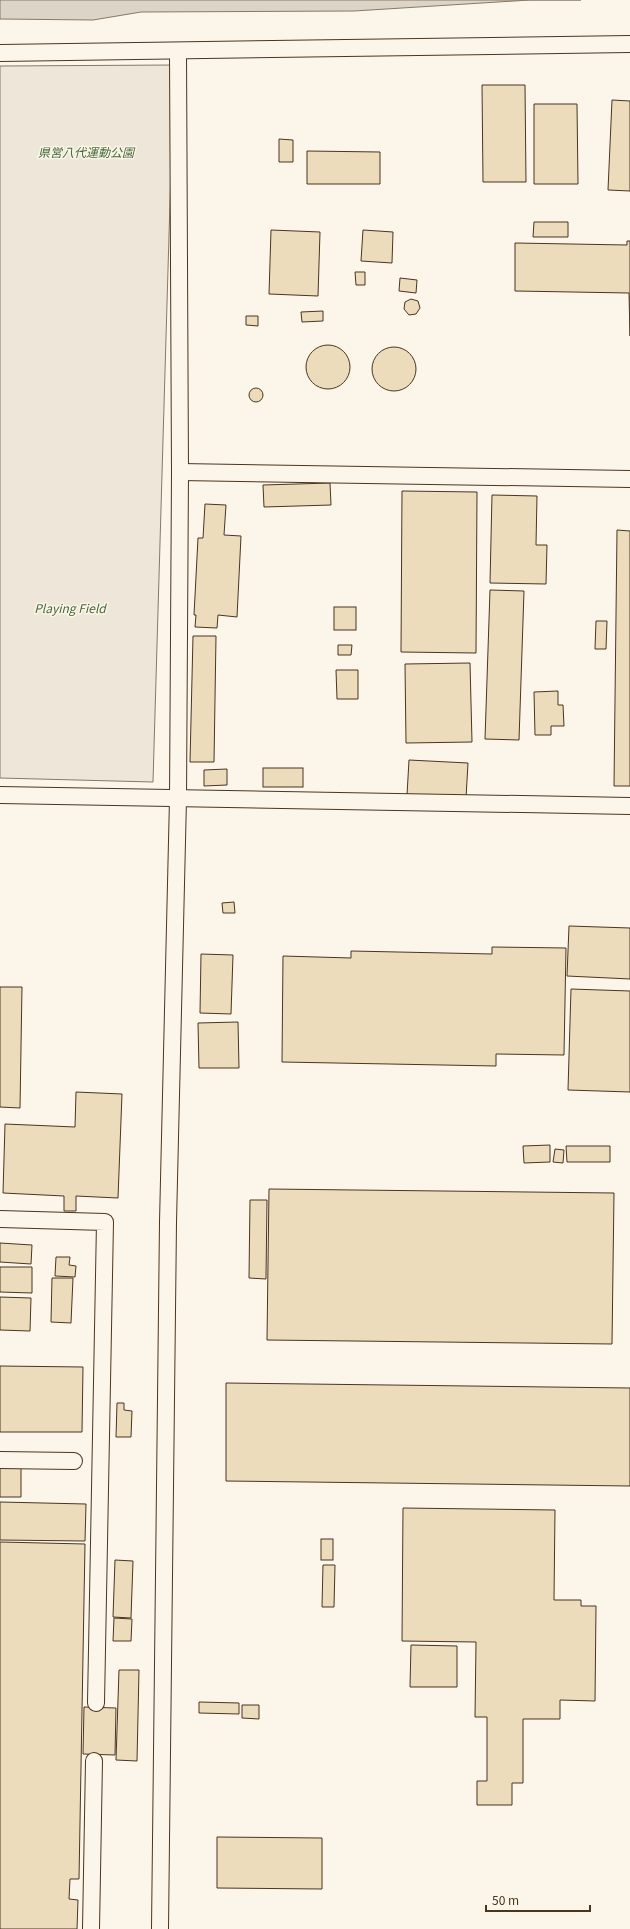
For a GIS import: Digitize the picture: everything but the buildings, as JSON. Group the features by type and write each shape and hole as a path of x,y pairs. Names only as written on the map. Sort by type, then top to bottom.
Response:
{"street":[{"path":"0,53 178,52 630,44"},
{"path":"160,1929 168,1222 178,800 180,472 178,52"},
{"path":"180,472 630,479"},
{"path":"0,795 178,800 630,806"},
{"path":"0,1219 105,1222 96,1703"},
{"path":"0,1460 74,1460"},
{"path":"91,1929 94,1761"}],"green space":[{"name":"県営八代運動公園","path":"174,65 153,782 0,778 0,66"}],"shaded area":[{"path":"0,0 530,0 354,11 141,12 93,20 0,19"}],"park label":[{"name":"Playing Field","path":"70,609"}]}
